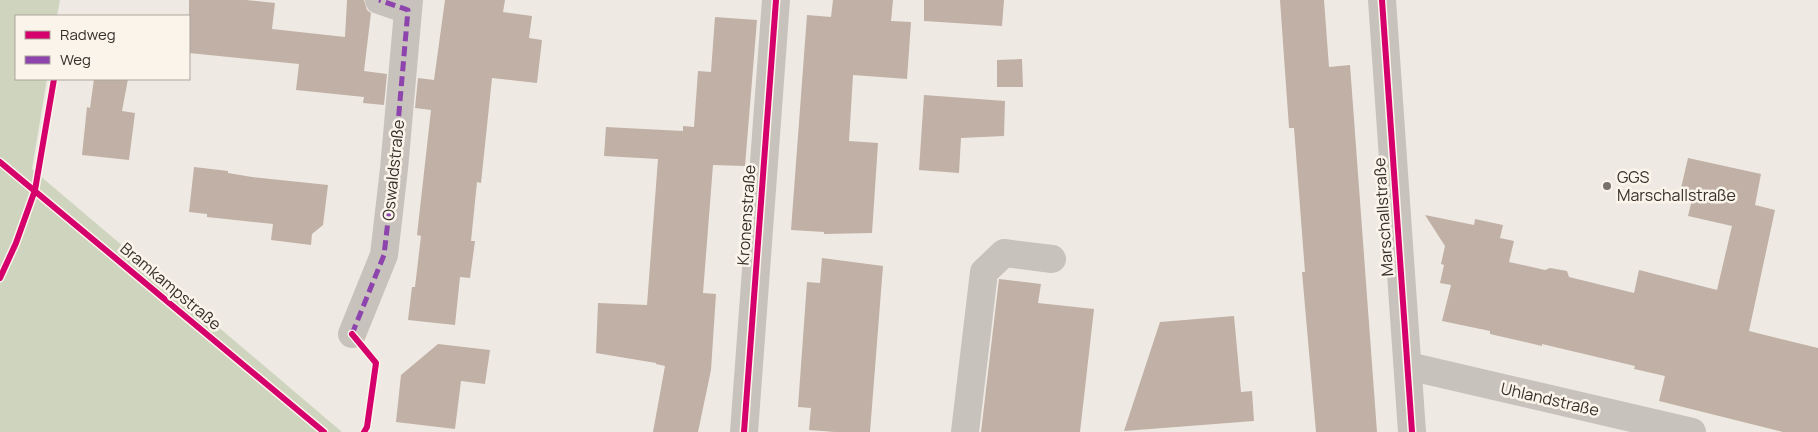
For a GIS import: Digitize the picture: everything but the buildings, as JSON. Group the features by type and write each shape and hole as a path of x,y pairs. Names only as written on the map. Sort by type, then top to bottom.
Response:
{"street":[{"path":"379,0 409,5"},
{"name":"Kronenstraße","path":"744,432 776,0"},
{"name":"Marschallstraße","path":"1382,0 1412,432"},
{"name":"Oswaldstraße","path":"352,334 384,255 409,5"},
{"path":"965,432 984,272 1004,253 1052,259"},
{"name":"Uhlandstraße","path":"1408,366 1692,432"}],"green space":[{"path":"0,0 60,0 57,15 15,15 15,80 47,80 32,169 342,432 0,432"}],"marked path":[{"path":"352,334 384,255 394,169 408,10 379,0"}],"cycle path":[{"path":"744,432 776,0"},
{"path":"1382,0 1412,432"},
{"path":"0,278 16,243 35,190 54,80"},
{"name":"Bramkampstraße","path":"0,162 324,432"},
{"path":"352,334 376,363 367,427 364,432"}],"place":[{"name":"GGS Marschallstraße","path":"1607,186"}]}
